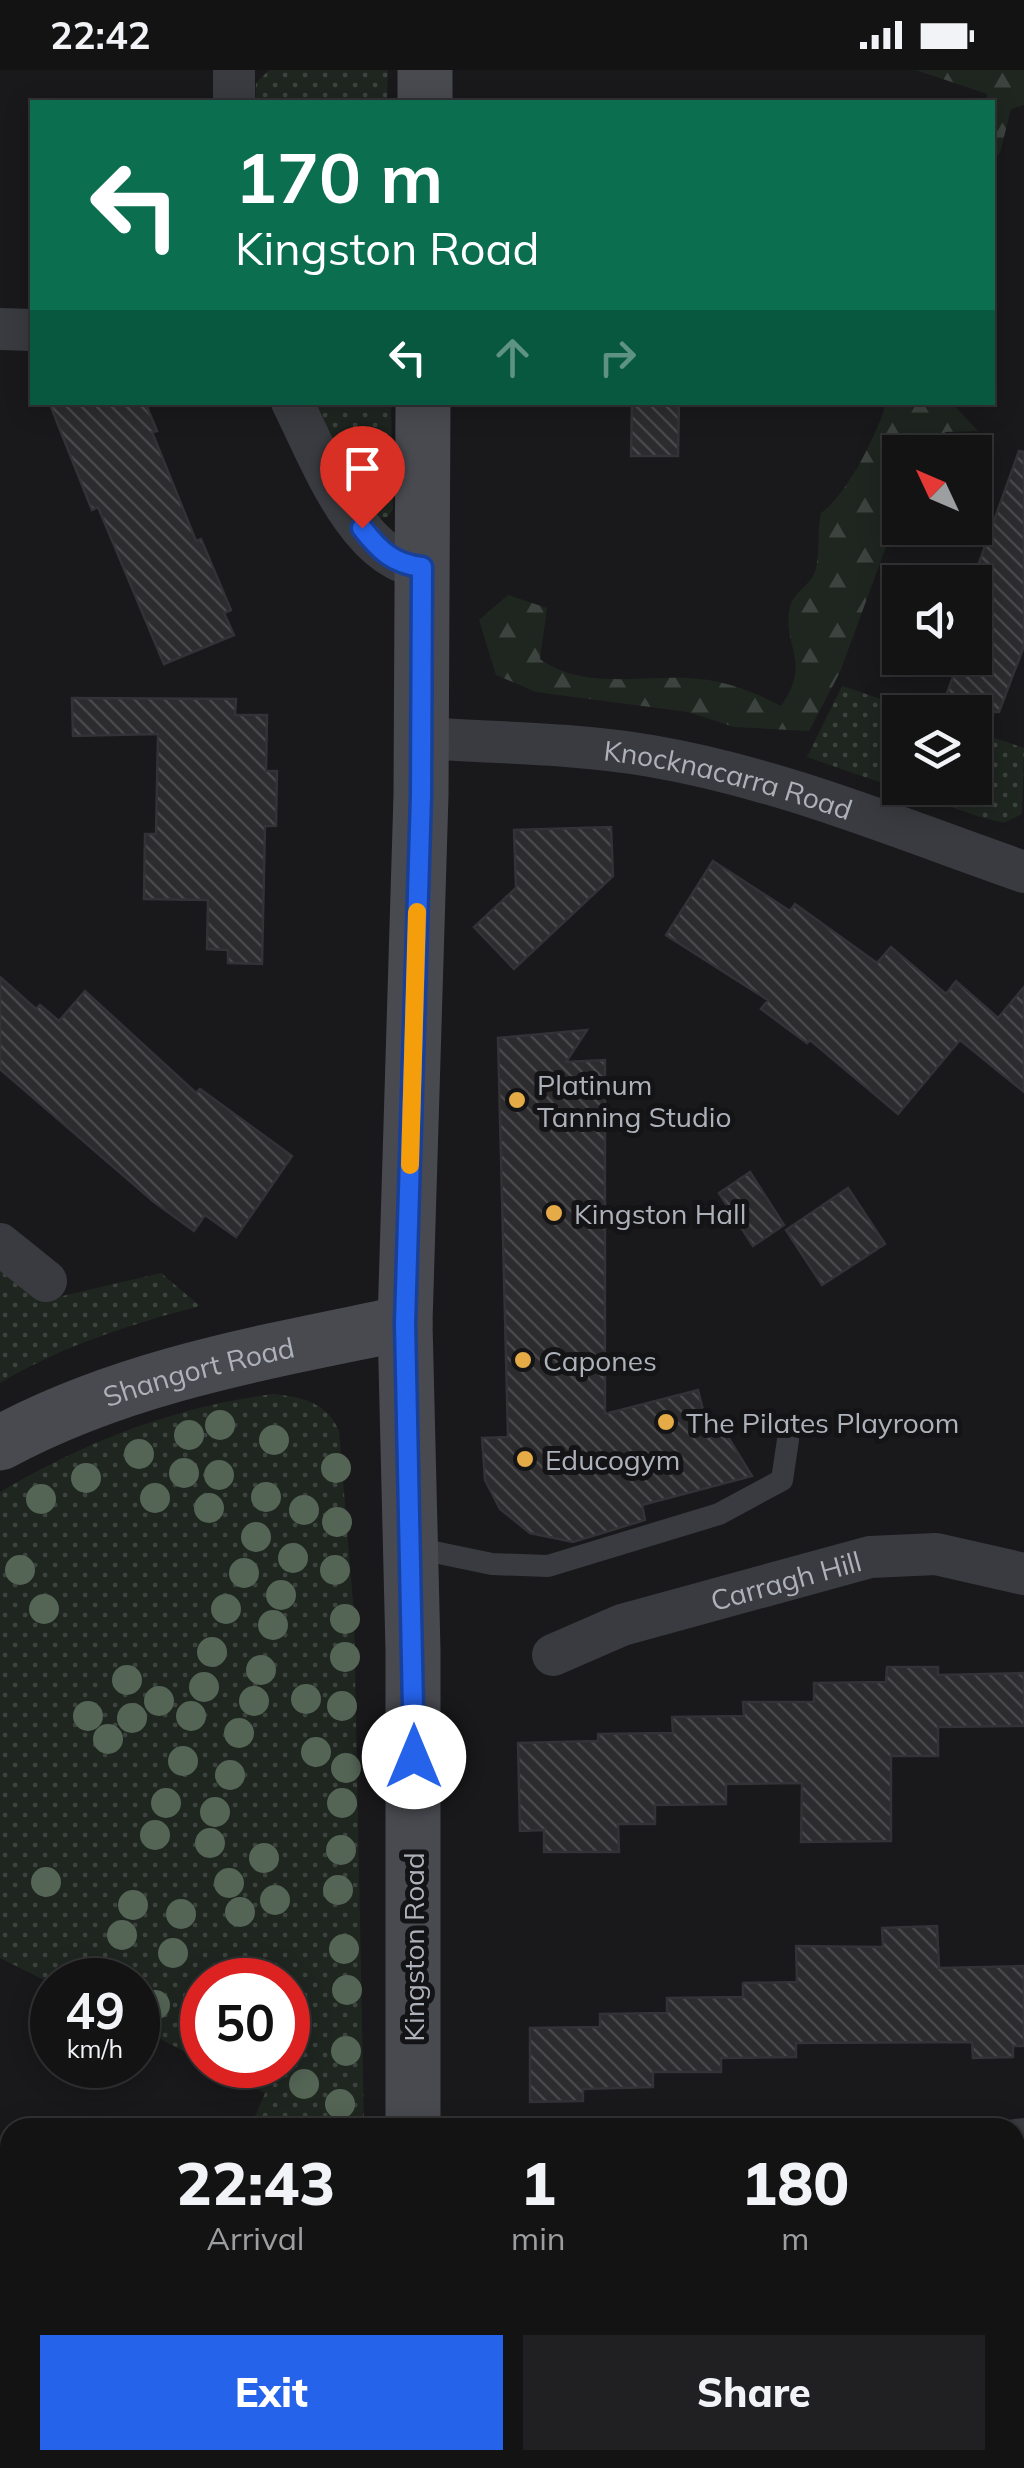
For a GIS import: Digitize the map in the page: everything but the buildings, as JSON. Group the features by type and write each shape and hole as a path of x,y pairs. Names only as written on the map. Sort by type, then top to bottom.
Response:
{"main road":[{"path":"425,70 425,100"},
{"name":"Kingston Road","path":"414,2118 405,1323 422,738 422,405"},
{"name":"Shangort Road","path":"0,1443 97,1397 207,1365 405,1323"}],"street":[{"path":"234,70 234,100"},
{"path":"0,329 30,330"},
{"path":"294,405 362,528 381,552 406,566 422,567"},
{"name":"Knocknacarra Road","path":"422,738 648,755 709,768 786,788 1024,872"},
{"path":"0,1244 46,1282"},
{"name":"Carragh Hill","path":"553,1655 622,1625 870,1557 936,1554 1024,1574"}],"lane":[{"path":"410,1547 492,1564 548,1566 719,1514 765,1493 782,1480 788,1440"}],"green space":[{"path":"269,70 388,70 387,100 255,100 256,83"},
{"path":"916,70 1024,70 1024,105 1011,109 1000,153 995,157 995,100 987,100 987,94"},
{"path":"315,405 391,405 393,509 388,517 379,518 365,504"},
{"path":"885,405 954,405 978,431 882,435 882,545 887,545 840,672 809,731 734,727 688,712 536,692 496,675 479,620 508,595 547,608 540,659 558,669 596,678 711,680 781,706 795,677 790,607 814,573 821,513 841,492 860,462"},
{"path":"842,686 882,699 882,783 807,757"},
{"path":"992,737 1024,748 1022,814 1004,823 945,805 992,805"},
{"path":"0,1270 39,1296 58,1297 161,1273 200,1306 97,1337 0,1383"},
{"path":"273,1394 294,1397 328,1413 339,1431 354,1615 364,2118 254,2118 265,2093 255,2088 310,2088 310,1958 180,1958 180,2049 160,2039 160,1958 30,1958 30,1973 0,1958 0,1492 98,1442 201,1408"}],"slow traffic":[{"path":"410,1165 417,912"}],"place":[{"name":"Platinum Tanning Studio","path":"517,1100"},
{"name":"Kingston Hall","path":"554,1213"},
{"name":"Capones","path":"523,1360"},
{"name":"The Pilates Playroom","path":"666,1422"},
{"name":"Educogym","path":"525,1459"}],"route":[{"path":"362,528 381,552 406,566 422,567 421,796 405,1323 414,1757"}]}
